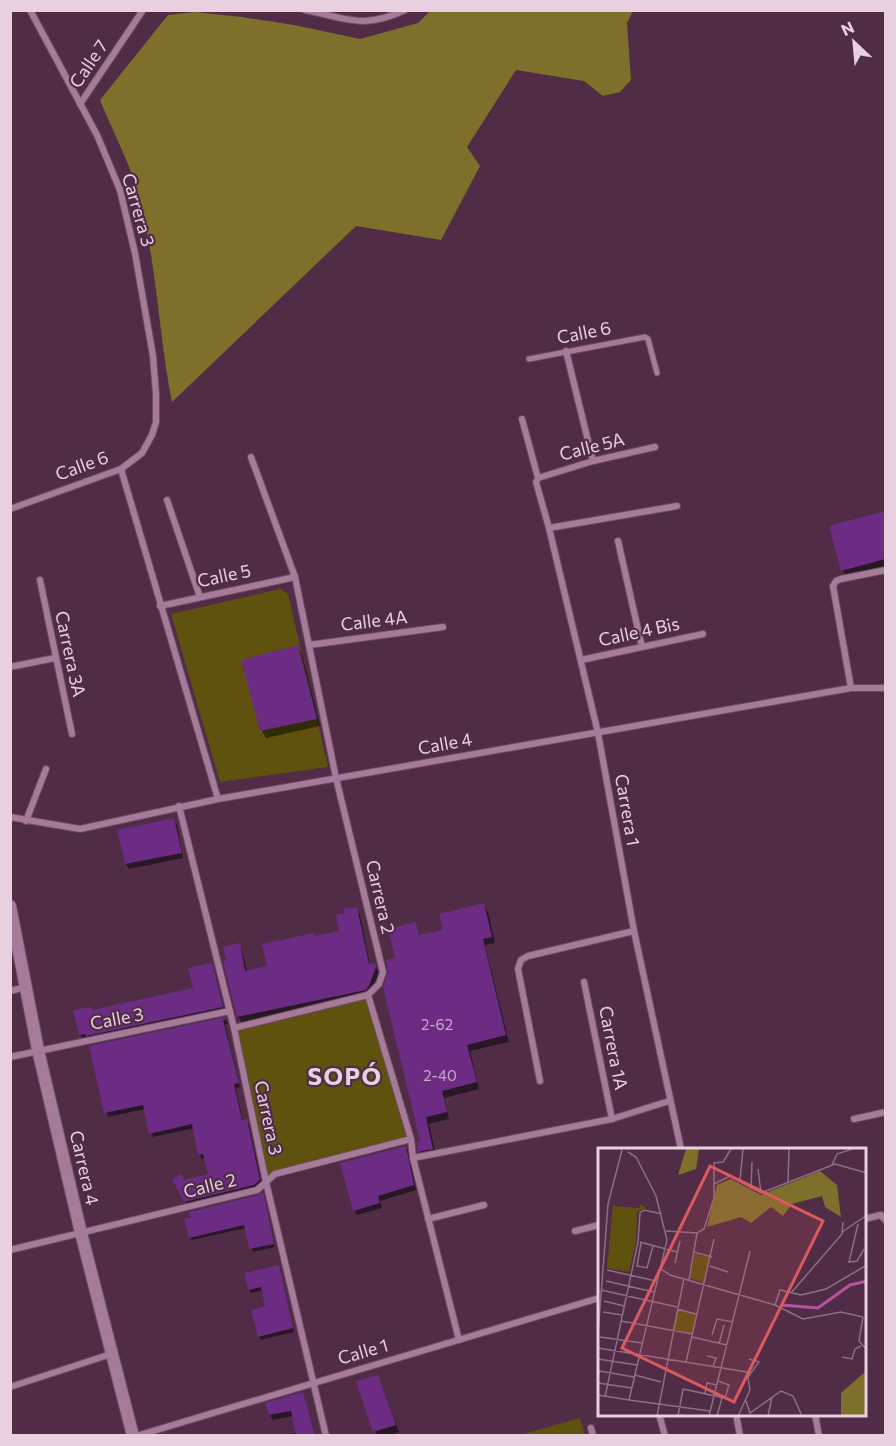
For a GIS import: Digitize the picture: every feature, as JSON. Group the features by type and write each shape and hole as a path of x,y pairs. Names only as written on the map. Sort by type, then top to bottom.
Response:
{"main road":[{"name":"Carrera 4","path":"11,910 38,1050 111,1354 134,1436"}],"street":[{"name":"Carrera 3","path":"30,10 97,135 120,190 135,253 153,356 156,422 152,435"},
{"name":"Calle 7","path":"80,104 143,10"},
{"path":"305,10 330,13 366,23 390,17 405,10"},
{"name":"Calle 6","path":"529,359 645,337 648,339 657,373"},
{"path":"566,351 593,460"},
{"name":"Carrera 1","path":"522,419 598,733 634,932 681,1148"},
{"name":"Calle 6","path":"10,509 121,469 142,453 152,435"},
{"name":"Calle 5A","path":"538,478 593,460 655,447"},
{"name":"Carrera 2","path":"251,457 295,577 336,778 383,972 379,984 368,995"},
{"path":"121,469 218,799"},
{"path":"167,500 200,597"},
{"path":"549,528 677,507"},
{"path":"618,542 642,647"},
{"path":"851,688 833,586 841,579 885,570"},
{"name":"Calle 5","path":"160,606 295,577"},
{"name":"Carrera 3A","path":"39,580 72,734"},
{"name":"Calle 4A","path":"309,645 443,627"},
{"name":"Calle 4 Bis","path":"581,660 702,634"},
{"path":"10,667 55,658"},
{"name":"Calle 4","path":"10,817 80,829 218,799 336,778 851,688 885,688"},
{"path":"26,821 46,769"},
{"name":"Carrera 3","path":"179,807 234,1028 266,1182 326,1436"},
{"path":"540,1081 518,969 521,960 528,956 634,932"},
{"name":"Carrera 1A","path":"584,982 612,1119"},
{"path":"10,991 26,987"},
{"path":"234,1028 368,995 411,1139 413,1158 459,1340"},
{"name":"Calle 3","path":"10,1057 230,1011"},
{"path":"413,1158 612,1119 669,1101"},
{"path":"854,1119 885,1112"},
{"name":"Calle 2","path":"10,1250 257,1190 275,1173 411,1139"},
{"path":"428,1219 484,1205"},
{"path":"866,1219 881,1215 885,1221"},
{"path":"575,1231 598,1225"},
{"name":"Calle 1","path":"134,1436 598,1298"},
{"path":"10,1387 111,1354"},
{"path":"660,1416 665,1436"},
{"path":"736,1416 740,1436"},
{"path":"815,1416 819,1436"},
{"path":"591,1428 593,1436"}],"shaded area":[{"path":"430,11 633,11 627,23 631,80 620,92 603,96 584,81 516,70 467,147 480,166 441,240 356,226 172,402 144,216 129,167 100,100 168,15 195,12 242,17 360,39 418,23"},
{"path":"280,589 288,594 328,767 220,782 171,614"},
{"path":"368,995 411,1139 275,1173 266,1182 234,1028"},
{"path":"580,1418 585,1435 520,1435"}],"building":[{"path":"885,511 885,559 841,571 829,526"},
{"path":"298,645 317,719 260,731 241,660"},
{"path":"174,818 182,853 125,864 117,830"},
{"path":"484,903 492,937 483,939 506,1035 467,1045 477,1082 442,1091 447,1112 426,1117 433,1149 418,1152 417,1142 420,1141 383,987 388,973 386,960 395,958 388,929 416,922 419,935 443,930 439,914"},
{"path":"357,907 369,964 375,963 376,967 366,990 237,1017 223,961 226,960 223,947 240,943 245,971 267,966 262,944 314,933 315,936 339,931 336,915 344,913 343,909"},
{"path":"212,963 223,1007 86,1036 86,1034 79,1035 73,1010 91,1007 92,1010 193,988 188,968"},
{"path":"226,1017 223,1020 239,1083 234,1084 242,1120 247,1119 260,1180 254,1185 184,1202 172,1179 182,1174 184,1180 208,1174 203,1154 198,1155 192,1124 149,1134 143,1105 104,1113 89,1046"},
{"path":"406,1146 414,1185 378,1196 380,1203 353,1211 340,1163"},
{"path":"263,1192 274,1244 249,1249 244,1225 189,1238 184,1219 191,1217 189,1212"},
{"path":"279,1265 293,1328 258,1337 251,1310 265,1306 261,1287 248,1290 244,1273"},
{"path":"378,1375 396,1425 373,1432 356,1381"},
{"path":"303,1392 315,1436 296,1436 291,1411 269,1415 265,1403"}],"district":[{"name":"SOPÓ","path":"345,1077"}]}
